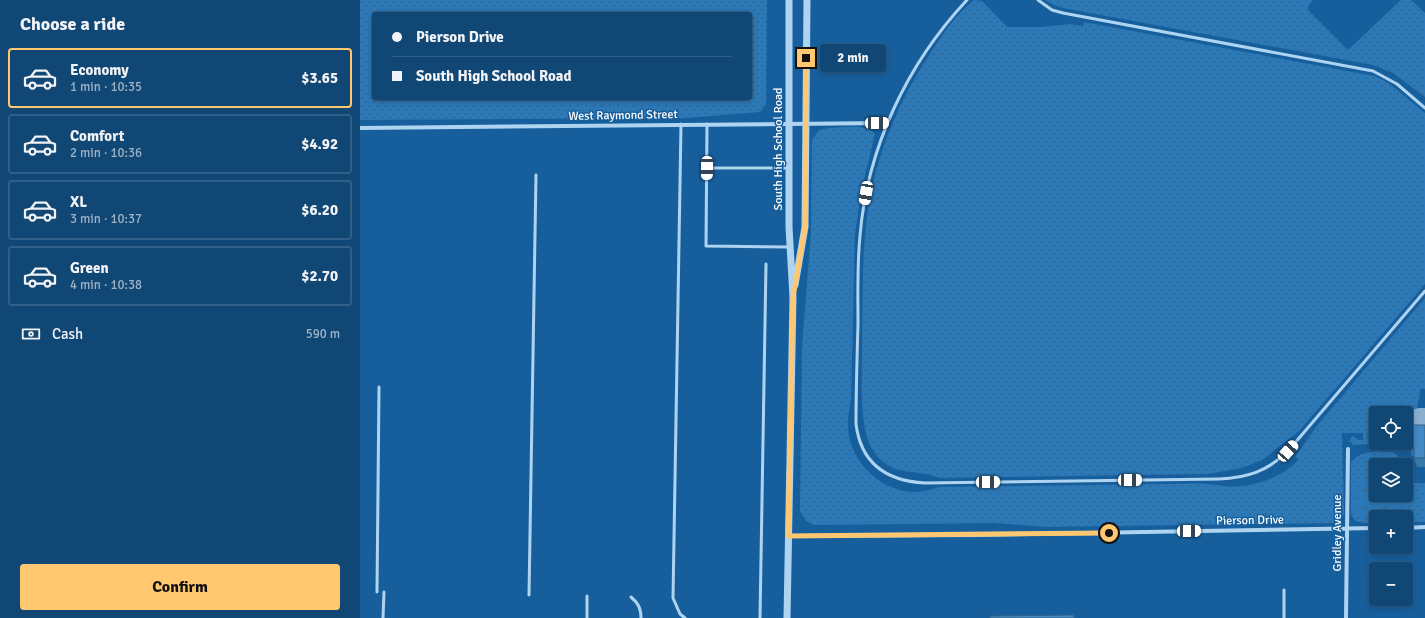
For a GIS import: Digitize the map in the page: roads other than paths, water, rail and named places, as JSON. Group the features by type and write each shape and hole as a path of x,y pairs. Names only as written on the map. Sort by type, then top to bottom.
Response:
{"street":[{"name":"South High School Road","path":"787,618 793,297 790,247 789,168 790,0"},
{"name":"South High School Road","path":"793,297 805,227 807,0"},
{"name":"West Raymond Street","path":"360,128 806,122 887,123"},
{"name":"Gridley Avenue","path":"1346,618 1348,449"},
{"path":"1413,528 1425,527"},
{"name":"Pierson Drive","path":"788,536 974,535 1369,528"}],"lane":[{"path":"966,0 949,19 918,63 902,91 887,123 866,193 860,235 856,424 859,438 867,456 881,470 899,480 925,483 1240,478 1270,466 1288,451 1425,291"},
{"path":"1038,0 1052,10 1063,13 1373,71 1393,81 1425,108"},
{"path":"681,124 673,598 680,614 685,618"},
{"path":"707,124 706,246 790,247"},
{"path":"707,168 789,168"},
{"path":"529,595 536,175"},
{"path":"760,618 766,264"},
{"path":"377,592 379,387"},
{"path":"1284,590 1284,618"},
{"path":"383,618 384,592"},
{"path":"587,596 587,618"},
{"path":"630,597 638,603 641,609 641,618"}]}
